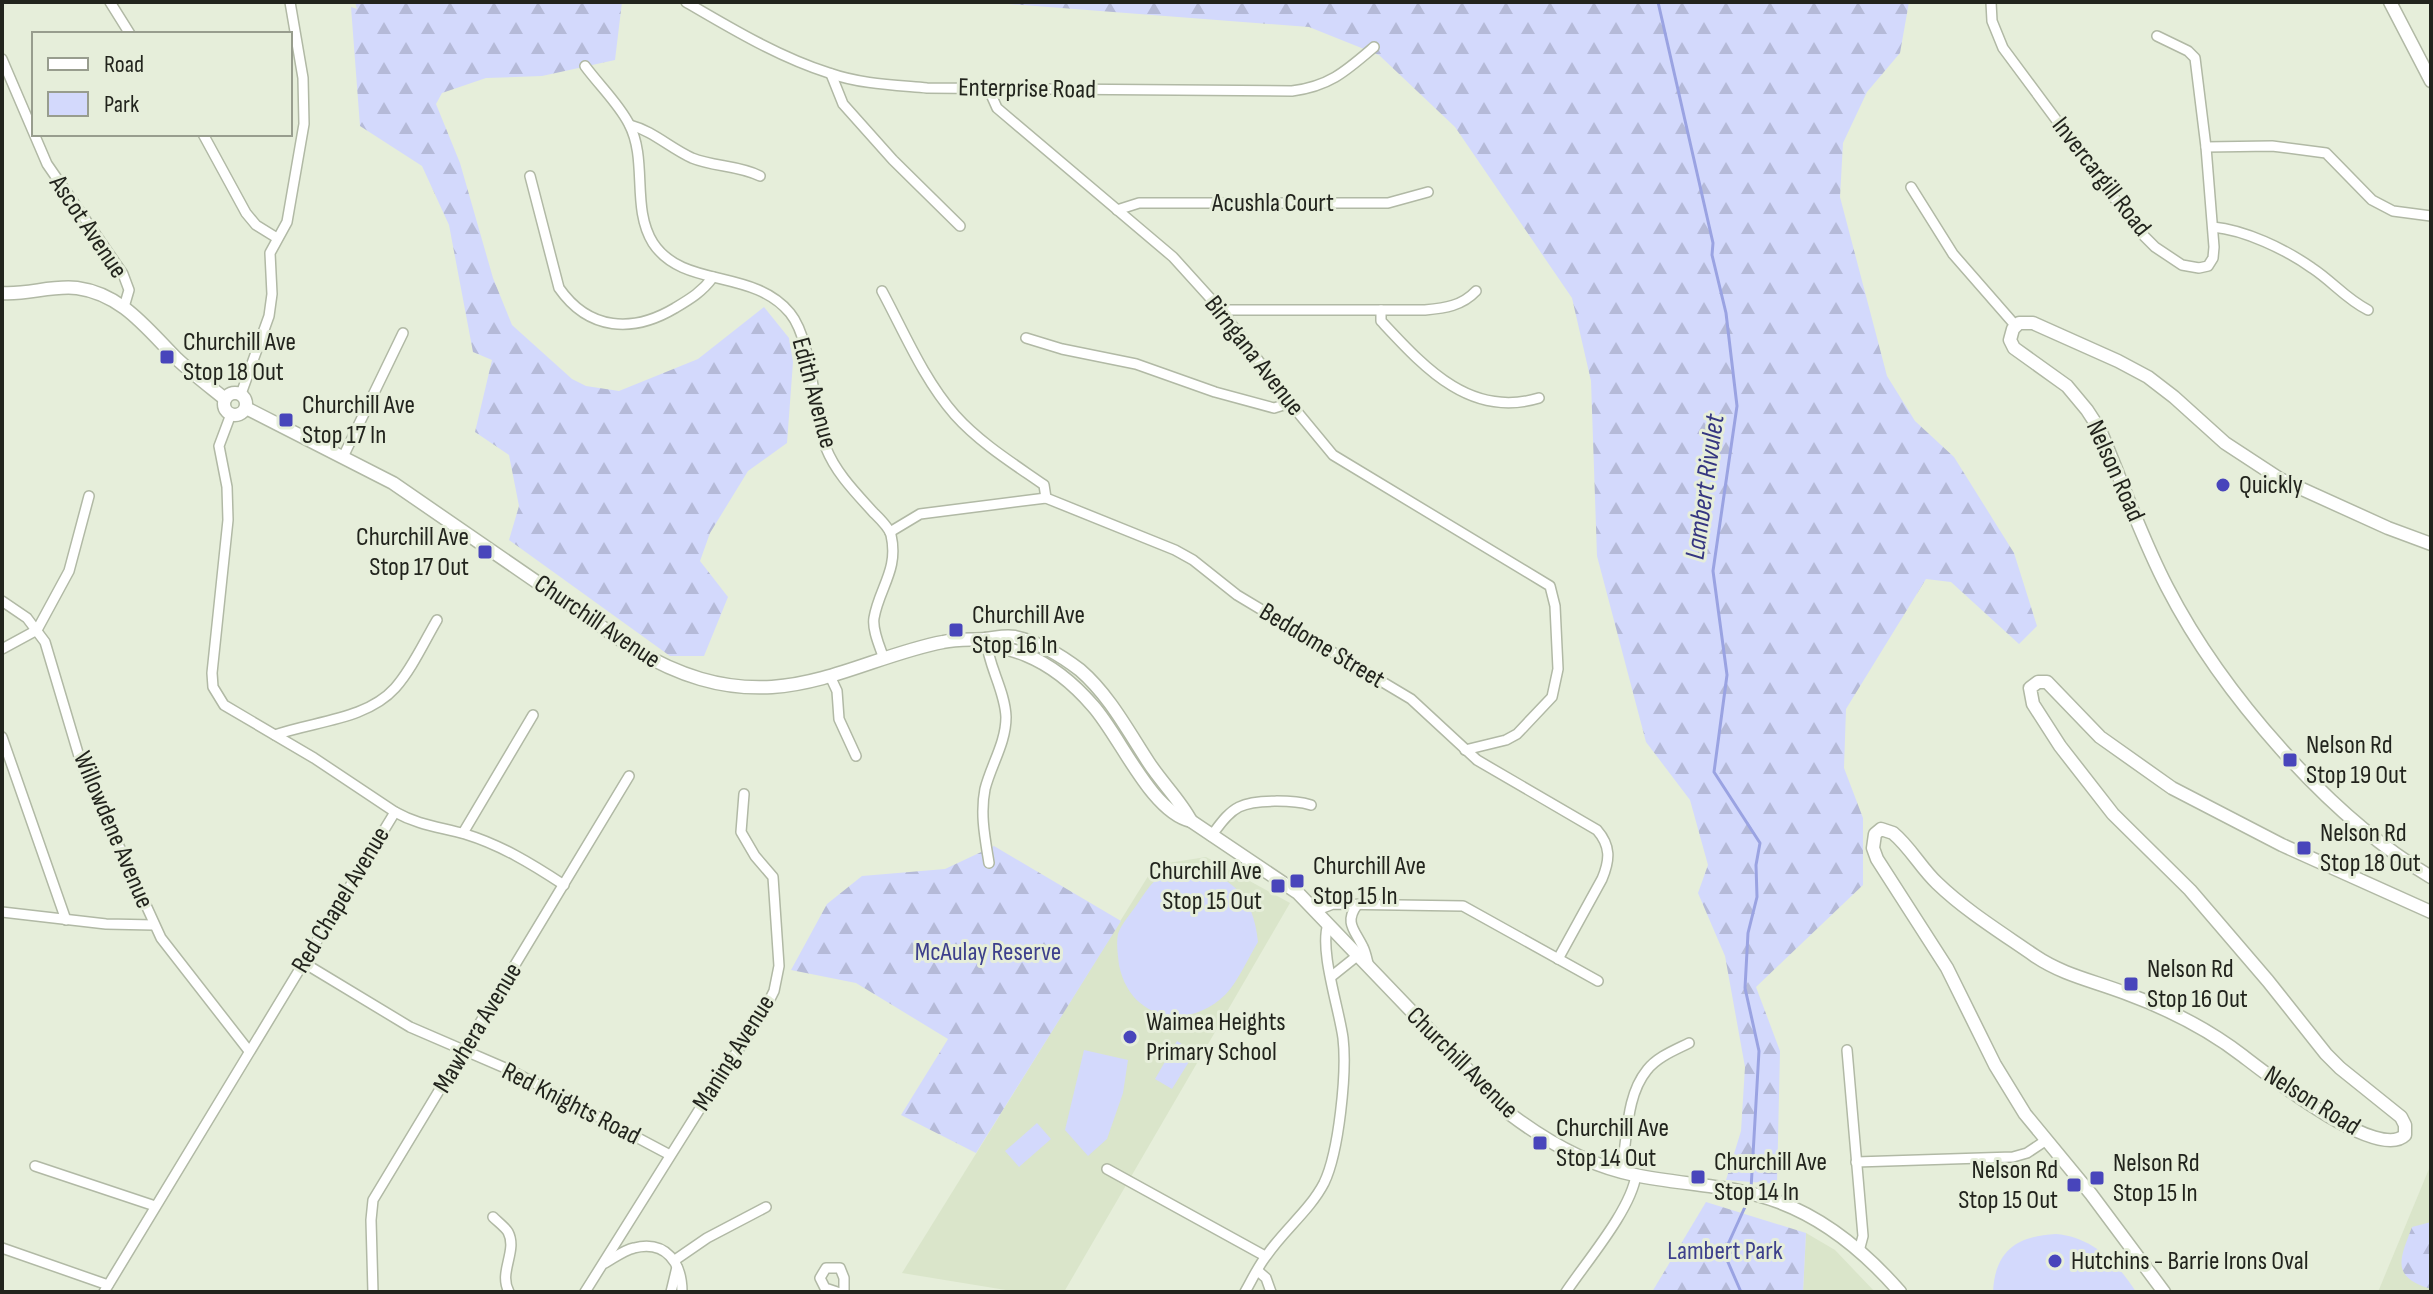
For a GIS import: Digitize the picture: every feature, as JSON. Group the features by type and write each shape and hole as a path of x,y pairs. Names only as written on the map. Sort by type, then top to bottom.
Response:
{"street":[{"path":"110,2 129,32"},
{"path":"241,394 269,316 272,294 270,253 287,222 304,124 303,78 290,2"},
{"name":"Enterprise Road","path":"686,2 786,56 831,74 880,84 989,90 1292,91 1340,77 1374,47"},
{"name":"Invercargill Road","path":"1991,2 1992,21 2003,48 2138,230 2155,247 2182,265 2199,268 2208,266 2213,258 2213,227 2195,58 2188,51 2157,36"},
{"path":"2390,2 2431,81"},
{"name":"Ascot Avenue","path":"2,59 32,134"},
{"name":"Edith Avenue","path":"585,66 630,125 643,215 650,238 664,256 680,267 756,287 771,295 792,315 804,346 825,446 836,468 890,532"},
{"path":"831,74 843,104 893,160 960,226"},
{"name":"Birngana Avenue","path":"989,90 997,108 1173,257 1221,310 1324,445 1344,464 1550,586 1555,606 1558,669 1552,697 1517,734 1506,740 1465,750"},
{"path":"630,125 645,129 691,157 745,169 760,176"},
{"name":"Ascot Avenue","path":"33,136 47,164 123,274 129,290 124,307"},
{"path":"204,136 246,213 256,225 277,238"},
{"path":"2206,147 2272,146 2326,153 2372,200 2393,211 2431,216"},
{"path":"530,176 559,288 565,297 589,316 625,326 642,324 702,291 713,277"},
{"path":"1911,187 1953,254 2015,325 2033,323 2118,361 2166,390 2225,443 2280,479 2431,544"},
{"name":"Acushla Court","path":"1117,210 1139,203 1388,203 1428,192"},
{"path":"2213,227 2231,229 2312,268 2352,302 2368,310"},
{"path":"2,293 80,289 108,297 124,307 179,361 225,399"},
{"path":"882,291 935,388 955,415 975,435 1044,485 1046,498"},
{"path":"1221,310 1444,308 1469,299 1476,291"},
{"path":"1381,310 1381,321 1428,370 1471,396 1511,404 1539,398"},
{"name":"Nelson Road","path":"2015,325 2010,336 2014,348 2067,386 2100,430 2166,585 2195,635 2250,713 2347,814 2390,850 2431,877"},
{"path":"343,457 403,333"},
{"path":"1026,338 1062,349 1136,364 1215,392 1274,408 1290,403"},
{"path":"234,393 241,394 246,400 246,408 241,413 231,414 224,406 225,399 234,393"},
{"name":"Churchill Avenue","path":"246,408 420,500 602,627 667,668 689,677 731,687 773,687 830,676 941,642 997,636 1016,637 1056,654 1078,669 1105,697 1163,784 1183,805 1191,821 1292,889 1510,1114 1544,1139 1596,1164 1621,1172 1761,1197 1797,1210 1844,1238 1900,1292"},
{"name":"Red Chapel Avenue","path":"106,1289 395,812 224,705 213,687 228,502 219,446 231,414"},
{"path":"2,649 37,630 69,571 89,496"},
{"name":"Beddome Street","path":"890,532 920,514 1046,498 1175,550 1193,560 1237,595 1411,699 1477,760 1597,830 1606,840 1608,865 1558,959"},
{"path":"884,659 874,619 893,558 890,532"},
{"name":"Willowdene Avenue","path":"2,601 27,618 50,655 81,763 161,938 249,1051"},
{"path":"275,735 366,709 381,701 395,688 437,620"},
{"path":"986,639 1006,715 1001,744 986,787 982,815 989,863"},
{"path":"830,676 837,691 839,719 856,756"},
{"name":"Nelson Road","path":"2164,1292 2091,1194 2045,1141 2007,1086 1947,968 1877,859 1872,842 1875,834 1881,829 1889,830 1937,883 2049,965 2123,992 2192,1024 2236,1051 2297,1096 2368,1136 2387,1142 2403,1138 2406,1131 2401,1117 2340,1068 2316,1043 2190,890 2097,795 2033,704 2030,692 2035,683 2047,682 2100,737 2172,788 2282,845 2431,912"},
{"path":"463,833 533,715"},
{"path":"2,737 66,920"},
{"name":"Mawhera Avenue","path":"373,1292 373,1200 629,776"},
{"name":"Maning Avenue","path":"585,1292 762,1015 774,991 779,966 773,877 755,856 741,832 744,794"},
{"path":"1211,836 1239,807 1293,800 1311,805"},
{"path":"395,812 424,825 463,833 501,847 564,885"},
{"path":"1315,911 1333,904 1463,906 1598,981"},
{"path":"1357,905 1349,919 1364,948 1370,969"},
{"path":"2,912 66,920 154,925"},
{"path":"1245,1292 1265,1256 1315,1197 1329,1168 1342,1103 1345,1067 1343,1037 1325,945 1328,924"},
{"path":"1332,976 1357,956"},
{"name":"Red Knights Road","path":"304,963 410,1027 512,1071 670,1155"},
{"path":"1621,1172 1629,1113 1643,1076 1655,1062 1689,1043"},
{"path":"1847,1050 1863,1236 1859,1251"},
{"path":"1856,1162 2013,1157 2027,1153 2045,1141"},
{"path":"35,1166 155,1206"},
{"path":"1107,1169 1265,1256"},
{"path":"1566,1292 1626,1203 1636,1175"},
{"path":"671,1292 676,1263 707,1238 766,1207"},
{"path":"493,1217 507,1231 511,1242 504,1276 509,1292"},
{"path":"602,1265 633,1248 653,1246 668,1251 682,1278 682,1292"},
{"path":"2,1248 106,1289"},
{"path":"837,1292 825,1288 821,1282 826,1268 840,1268 844,1292"},
{"path":"1258,1271 1266,1278 1271,1292"}],"shaded area":[{"name":"Waimea Heights Primary School","path":"1206,857 1290,903 1064,1292 1018,1292 902,1273 1155,865"},
{"path":"2431,1164 2431,1292 2378,1292"},
{"path":"1806,1233 1835,1250 1875,1292 1803,1292"}],"green space":[{"path":"355,2 622,2 615,60 542,76 486,78 442,93 436,104 460,163 493,278 512,325 572,379 586,386 619,391 698,359 764,307 789,338 793,362 787,443 748,471 710,533 700,561 728,597 704,656 670,656 509,540 519,506 509,455 475,432 492,360 473,352 449,225 422,166 360,126 351,7 357,9"},
{"path":"983,2 1909,2 1900,53 1867,92 1843,143 1840,197 1887,376 1915,421 1954,457 2014,553 2037,626 2019,644 1951,582 1926,579 1846,709 1844,768 1863,818 1863,885 1756,987 1780,1051 1777,1184 1726,1180 1741,1131 1745,1067 1725,956 1698,893 1708,865 1690,800 1646,742 1597,556 1591,381 1572,298 1455,127 1379,55 1309,27"},
{"name":"McAulay Reserve","path":"994,846 1121,921 976,1153 901,1115 948,1039 856,983 791,970 827,904 862,876 945,869"},
{"path":"1184,868 1214,875 1237,889 1251,912 1258,942 1226,994 1211,1006 1178,1016 1162,1014 1135,998 1125,984 1119,965 1117,941 1122,926 1152,884 1168,873"},
{"path":"1177,1041 1195,1052 1172,1089 1155,1079"},
{"path":"1084,1050 1128,1060 1123,1093 1107,1139 1088,1156 1065,1130"},
{"path":"1037,1123 1051,1139 1019,1167 1005,1151"},
{"name":"Lambert Park","path":"1706,1202 1806,1233 1803,1292 1652,1292"},
{"path":"2431,1222 2431,1289 2409,1279 2404,1273 2402,1258 2412,1227"},
{"name":"Hutchins - Barrie Irons Oval","path":"2056,1234 2081,1240 2102,1253 2121,1271 2136,1292 1993,1292 1998,1266 2010,1248 2030,1238"}],"waterway":[{"name":"Lambert Rivulet","path":"1658,2 1713,243 1712,255 1726,313 1737,406 1713,571 1727,675 1714,772 1760,843 1756,865 1757,897 1748,933 1745,988 1759,1051 1751,1189"},
{"name":"Lambert Rivulet","path":"1741,1292 1724,1253 1750,1196"}],"place":[{"name":"Churchill Ave Stop 18 Out","path":"167,357"},
{"name":"Churchill Ave Stop 17 In","path":"286,420"},
{"name":"Quickly","path":"2223,485"},
{"name":"Churchill Ave Stop 17 Out","path":"485,552"},
{"name":"Churchill Ave Stop 16 In","path":"956,630"},
{"name":"Nelson Rd Stop 19 Out","path":"2290,760"},
{"name":"Nelson Rd Stop 18 Out","path":"2304,848"},
{"name":"Churchill Ave Stop 15 In","path":"1297,881"},
{"name":"Churchill Ave Stop 15 Out","path":"1278,886"},
{"name":"Nelson Rd Stop 16 Out","path":"2131,984"},
{"name":"Waimea Heights Primary School","path":"1130,1037"},
{"name":"Churchill Ave Stop 14 Out","path":"1540,1143"},
{"name":"Churchill Ave Stop 14 In","path":"1698,1177"},
{"name":"Nelson Rd Stop 15 In","path":"2097,1178"},
{"name":"Nelson Rd Stop 15 Out","path":"2074,1185"},
{"name":"Hutchins - Barrie Irons Oval","path":"2055,1261"}]}
